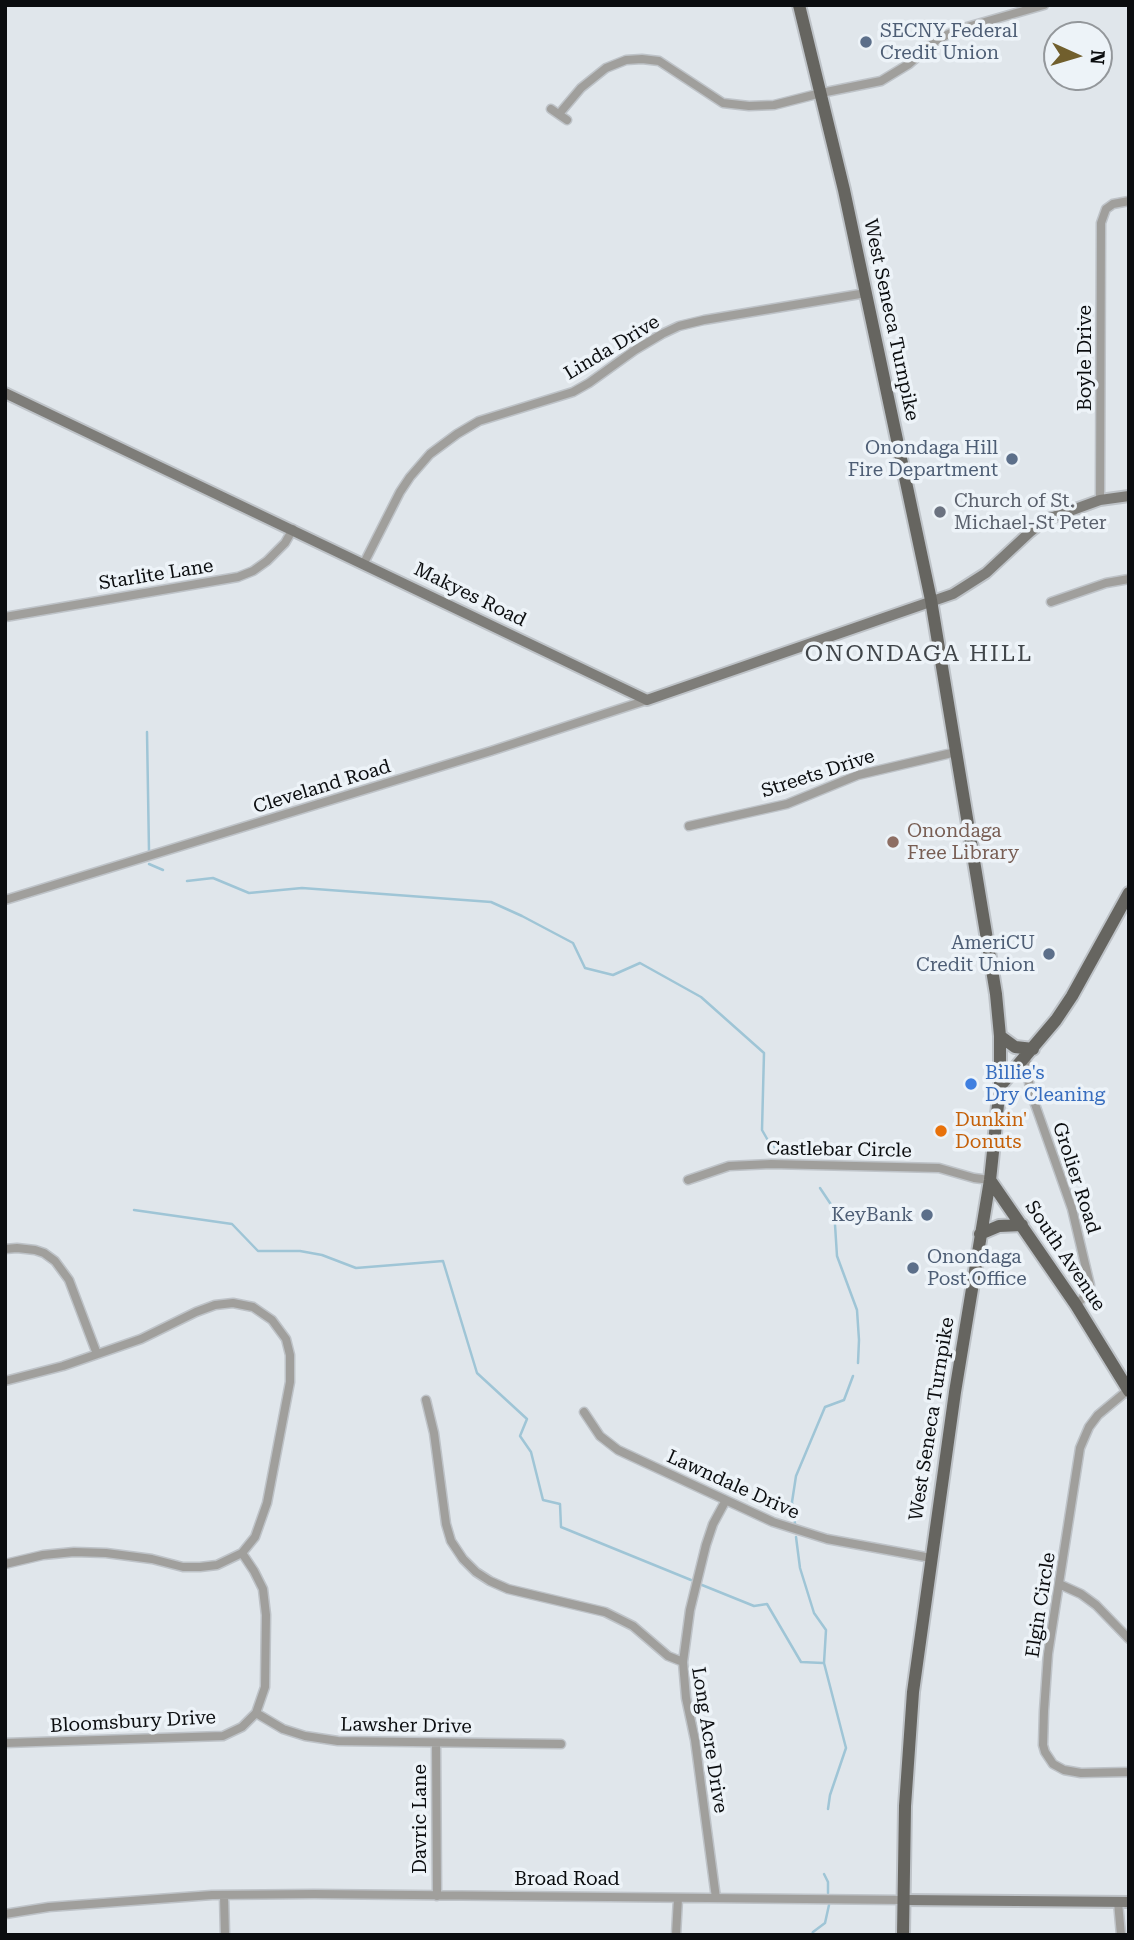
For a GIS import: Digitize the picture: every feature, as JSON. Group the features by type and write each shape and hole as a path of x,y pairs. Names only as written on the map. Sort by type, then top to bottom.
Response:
{"main road":[{"name":"West Seneca Turnpike","path":"799,5 844,190 931,600 996,994 1000,1036 1000,1086 990,1180 931,1558 913,1692 909,1737 903,1935"},
{"path":"1000,1086 1056,1020 1129,893"},
{"path":"1000,1036 1015,1047 1030,1052"},
{"name":"South Avenue","path":"990,1180 1076,1305 1128,1391"},
{"path":"980,1234 999,1226 1022,1225"}],"street":[{"path":"567,120 555,111 606,68 625,60 659,61 723,103 774,105 881,81 909,64 938,39 960,29 1044,5"},
{"name":"Boyle Drive","path":"1100,499 1102,216 1113,204 1129,201"},
{"name":"Linda Drive","path":"364,563 400,492 419,465 457,434 479,421 573,392 635,350 679,326 866,293"},
{"name":"Makyes Road","path":"5,393 648,700"},
{"path":"648,700 953,594 986,573 1045,520 1100,499 1129,496"},
{"name":"Starlite Lane","path":"5,617 238,577 267,561 285,543 293,529"},
{"path":"1051,602 1097,585 1129,579"},
{"name":"Cleveland Road","path":"5,900 648,700"},
{"name":"Streets Drive","path":"689,826 787,804 859,775 956,752"},
{"name":"Grolier Road","path":"1030,1052 1030,1090 1072,1209 1090,1285 1087,1294 1076,1305"},
{"name":"Castlebar Circle","path":"688,1180 729,1166 771,1164 939,1168 990,1180"},
{"path":"5,1249 35,1250 55,1261 69,1280 97,1354"},
{"path":"5,1381 33,1375 141,1339 196,1312 215,1305 233,1303 253,1307 272,1320 286,1339 290,1356 290,1382 267,1503 255,1537 242,1553 217,1564 200,1567 183,1567 152,1559 106,1553 74,1552 43,1555 5,1564"},
{"name":"Elgin Circle","path":"1128,1391 1098,1415 1089,1427 1080,1448 1048,1654 1044,1712 1045,1752 1053,1764 1064,1770 1093,1774 1129,1772"},
{"name":"Long Acre Drive","path":"426,1400 434,1433 446,1524 451,1541 463,1559 476,1572 508,1589 605,1612 633,1626 668,1656 683,1662 716,1898"},
{"name":"Lawndale Drive","path":"584,1412 600,1436 618,1450 773,1522 827,1539 931,1558"},
{"path":"683,1662 690,1610 706,1545 717,1515 726,1500"},
{"path":"242,1553 263,1589 266,1615 265,1687 256,1713"},
{"path":"1059,1584 1081,1594 1096,1605 1129,1639"},
{"name":"Bloomsbury Drive","path":"5,1743 223,1736 242,1727 256,1713"},
{"name":"Lawsher Drive","path":"256,1713 283,1730 338,1741 561,1744"},
{"name":"Davric Lane","path":"436,1743 437,1896"},
{"name":"Broad Road","path":"5,1914 49,1906 111,1901 224,1895 314,1894 1123,1902"},
{"path":"224,1895 225,1935"},
{"path":"676,1935 678,1898"},
{"path":"1121,1935 1123,1902"}],"waterway":[{"path":"147,732 149,851"},
{"path":"149,864 163,870"},
{"path":"187,881 213,878 249,893 302,888 491,902 573,943 585,968 613,975 640,963 701,997 764,1053 762,1130 770,1144 784,1153"},
{"path":"820,1188 834,1209 837,1256 857,1310 858,1363"},
{"path":"134,1210 232,1224 258,1251 300,1251 322,1255 356,1268 443,1261 477,1373 527,1419 520,1436 531,1452 543,1500 560,1504 561,1527 691,1580"},
{"path":"795,1524 792,1502 796,1476 825,1407 844,1400 853,1376"},
{"path":"796,1537 800,1568 814,1613 826,1630 824,1663 846,1748 828,1809"},
{"path":"702,1585 754,1606 767,1604 801,1662 823,1663"},
{"path":"824,1874 828,1882 828,1893"},
{"path":"812,1935 825,1923 829,1905"}],"place":[{"name":"SECNY Federal Credit Union","path":"866,42"},
{"name":"Onondaga Hill Fire Department","path":"1012,459"},
{"name":"Church of St. Michael-St Peter","path":"940,512"},
{"name":"Onondaga Free Library","path":"893,842"},
{"name":"AmeriCU Credit Union","path":"1049,954"},
{"name":"Billie's Dry Cleaning","path":"971,1084"},
{"name":"Dunkin' Donuts","path":"941,1131"},
{"name":"KeyBank","path":"927,1215"},
{"name":"Onondaga Post Office","path":"913,1268"}],"district":[{"name":"ONONDAGA HILL","path":"919,654"}]}
